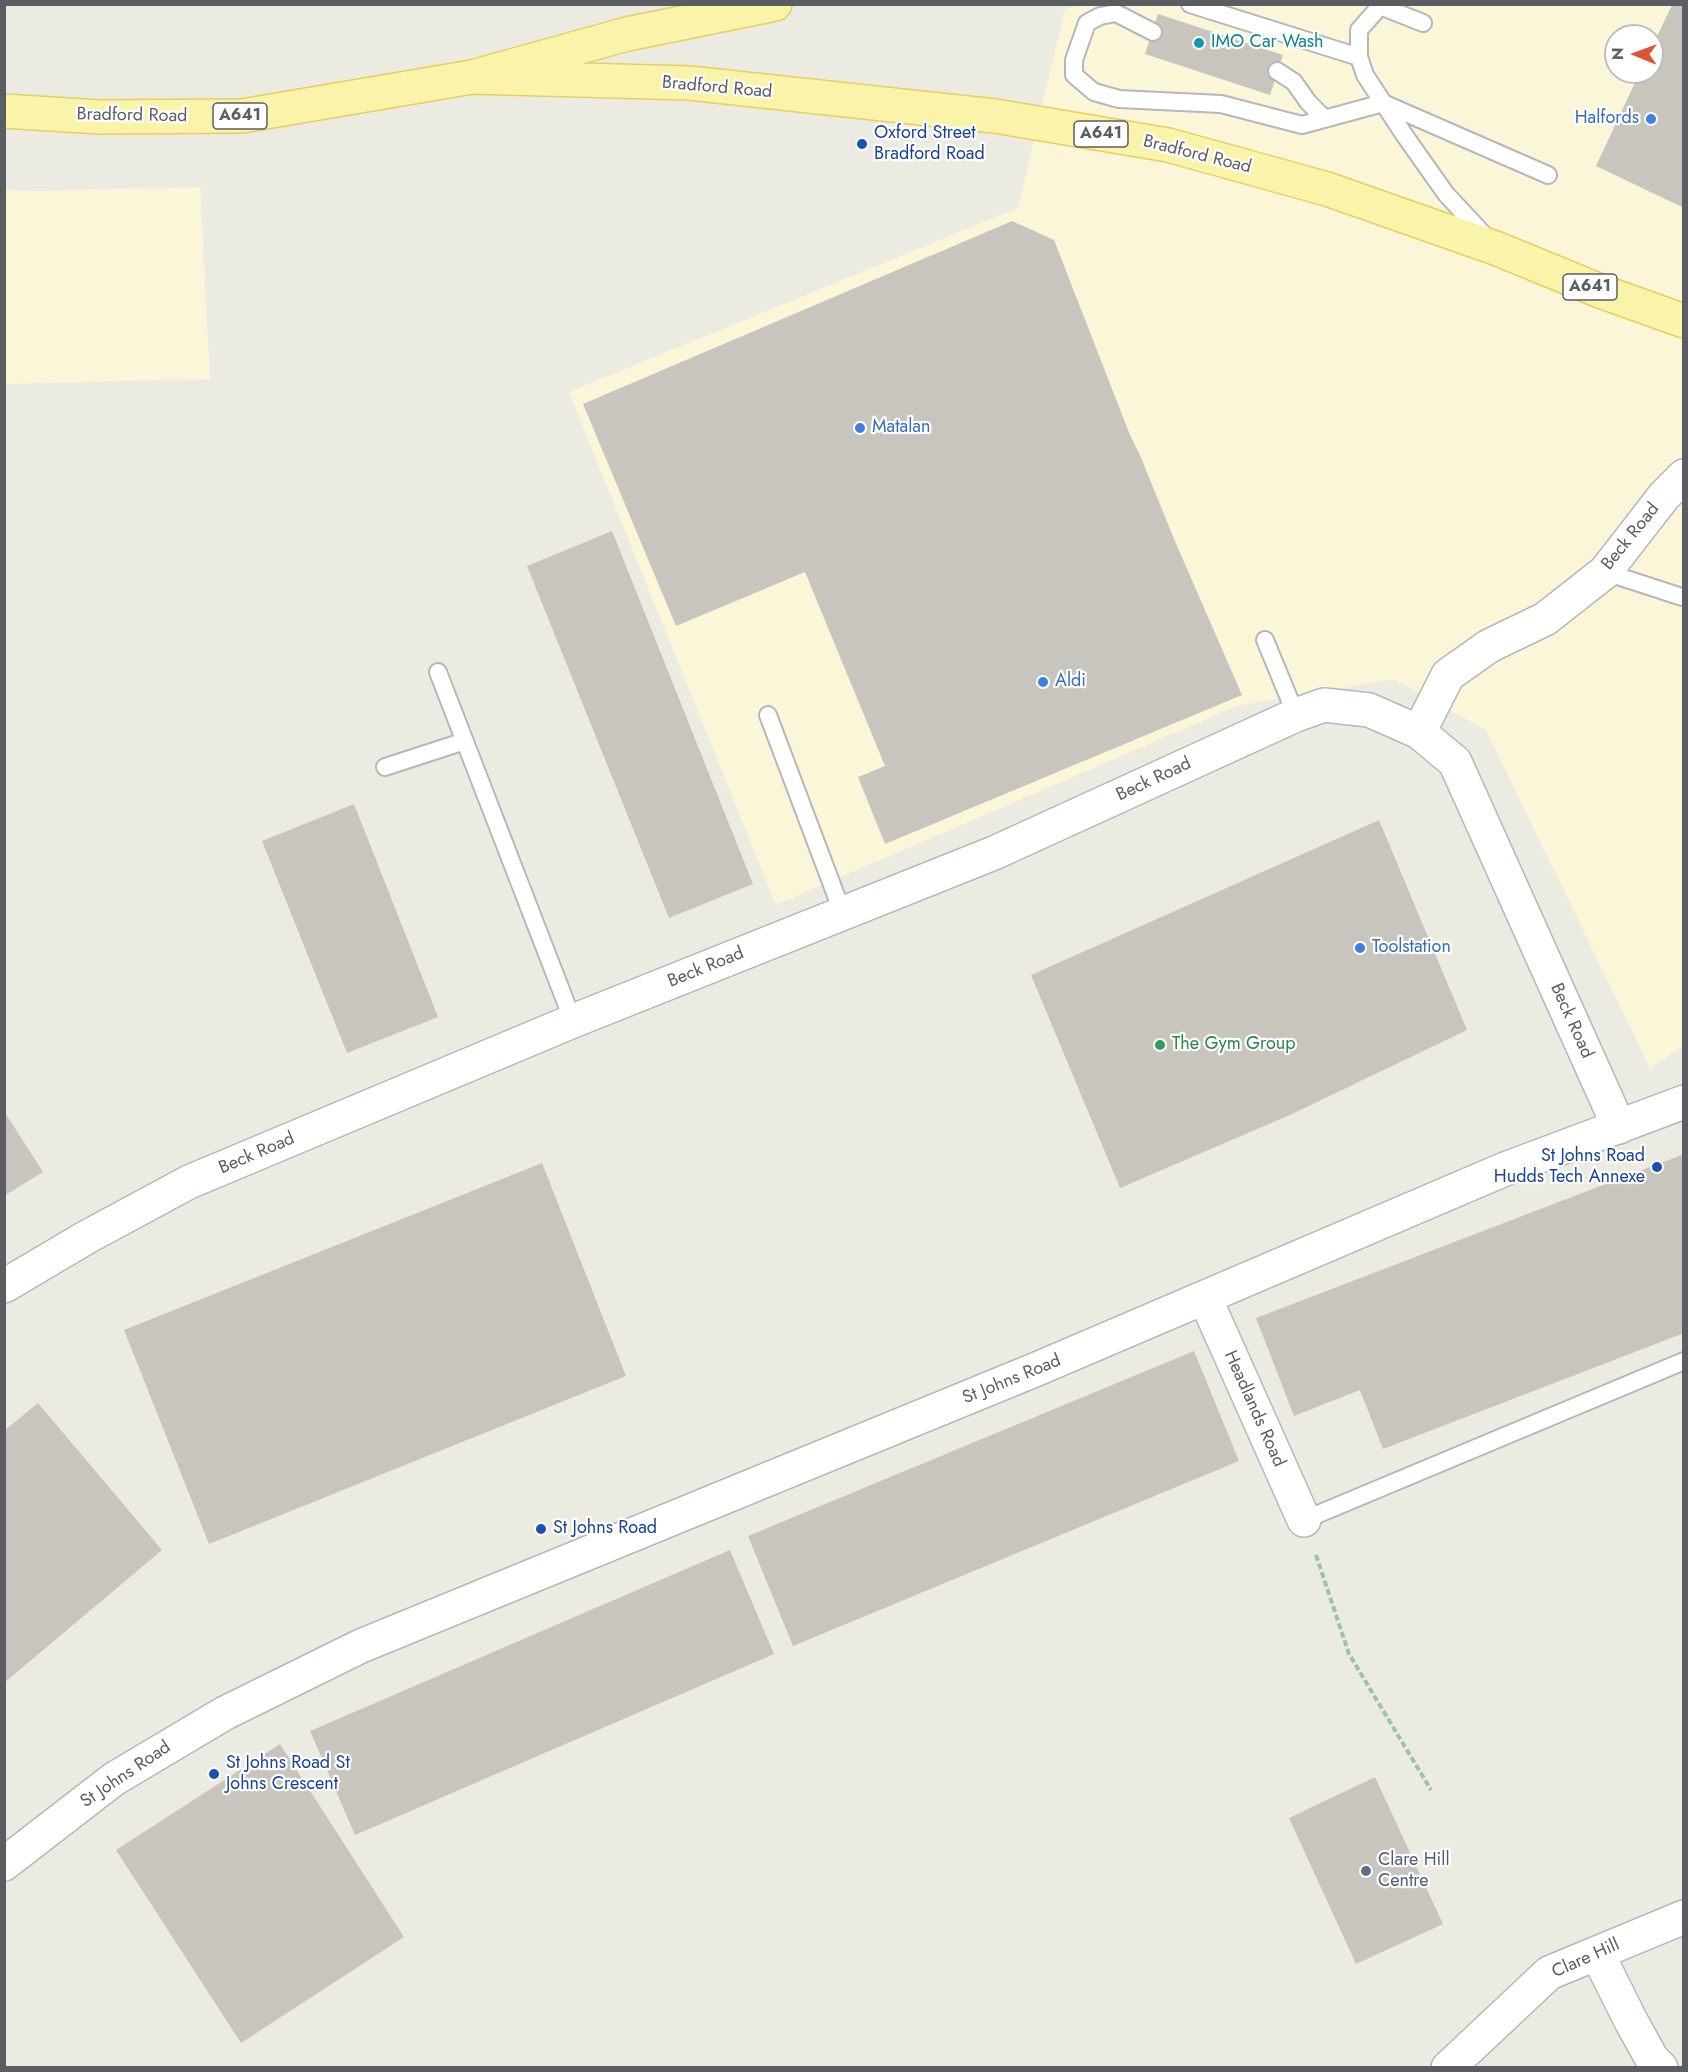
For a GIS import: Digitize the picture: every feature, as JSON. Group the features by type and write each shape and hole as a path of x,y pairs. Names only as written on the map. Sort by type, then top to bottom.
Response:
{"main road":[{"name":"Bradford Road","path":"4,111 99,117 242,116 472,77 627,34 776,4"},
{"name":"Bradford Road","path":"472,77 689,83 995,116 1157,143 1327,189 1498,249 1600,291 1683,321"}],"street":[{"name":"Beck Road","path":"1419,732 1448,675 1489,646 1545,619 1605,572 1664,496 1683,476"},
{"name":"Beck Road","path":"4,1286 189,1182 573,1021 994,853 1296,715 1324,705 1369,710 1419,732 1455,762 1619,1127"},
{"name":"St Johns Road","path":"4,1864 114,1779 225,1713 361,1646 1037,1370 1505,1169 1683,1102"},
{"name":"Headlands Road","path":"1205,1298 1304,1520"},
{"name":"Clare Hill","path":"1448,2067 1549,1973 1683,1917"},
{"path":"1597,1953 1630,2021 1652,2058 1661,2067"}],"lane":[{"path":"1190,4 1359,57"},
{"path":"1423,23 1381,5 1359,30 1359,57 1365,75 1446,194 1498,249"},
{"path":"1153,32 1116,13 1100,16 1087,23 1074,60 1074,75 1094,92 1119,99 1221,104 1302,125 1383,103 1548,175"},
{"path":"1277,71 1294,82 1308,102 1325,119"},
{"path":"1605,572 1682,597"},
{"path":"1265,640 1296,715"},
{"path":"438,672 573,1021"},
{"path":"768,715 843,914"},
{"path":"385,767 465,741"},
{"path":"1304,1520 1683,1360"}],"path":[{"path":"1304,1520 1349,1654 1431,1790"}],"shaded area":[{"path":"1083,4 1683,5 1683,1046 1650,1068 1486,730 1394,679 1237,706 776,905 569,392 1018,208 1065,9"},
{"path":"200,187 210,379 5,384 5,190"}],"building":[{"name":"Halfords","path":"1672,5 1684,5 1684,208 1596,166 1634,84 1664,84 1663,24"},
{"name":"IMO Car Wash","path":"1158,14 1283,55 1270,95 1145,54"},
{"path":"1012,221 1054,240 1130,435 1242,695 885,844 858,777 885,766 805,572 676,626 583,404"},
{"path":"612,531 753,884 669,918 527,566"},
{"path":"354,804 438,1017 347,1053 262,841"},
{"path":"1379,820 1467,1030 1290,1115 1120,1188 1031,975"},
{"path":"4,1111 43,1172 4,1196"},
{"path":"1684,1154 1684,1333 1383,1449 1360,1390 1294,1416 1256,1318"},
{"path":"542,1163 626,1376 209,1544 124,1330"},
{"path":"1194,1351 1239,1461 793,1646 748,1536"},
{"path":"38,1403 162,1550 4,1683 4,1431"},
{"path":"730,1550 774,1654 355,1835 310,1731"},
{"path":"280,1744 404,1937 241,2043 116,1850"},
{"name":"Clare Hill Centre","path":"1375,1777 1443,1924 1356,1964 1289,1818"}],"place":[{"name":"IMO Car Wash","path":"1199,43"},
{"name":"Halfords","path":"1651,119"},
{"name":"Oxford Street Bradford Road","path":"862,144"},
{"name":"Matalan","path":"860,428"},
{"name":"Aldi","path":"1043,682"},
{"name":"Toolstation","path":"1360,948"},
{"name":"The Gym Group","path":"1160,1045"},
{"name":"St Johns Road Hudds Tech Annexe","path":"1657,1167"},
{"name":"St Johns Road","path":"541,1529"},
{"name":"St Johns Road St Johns Crescent","path":"214,1774"},
{"name":"Clare Hill Centre","path":"1366,1871"}]}
